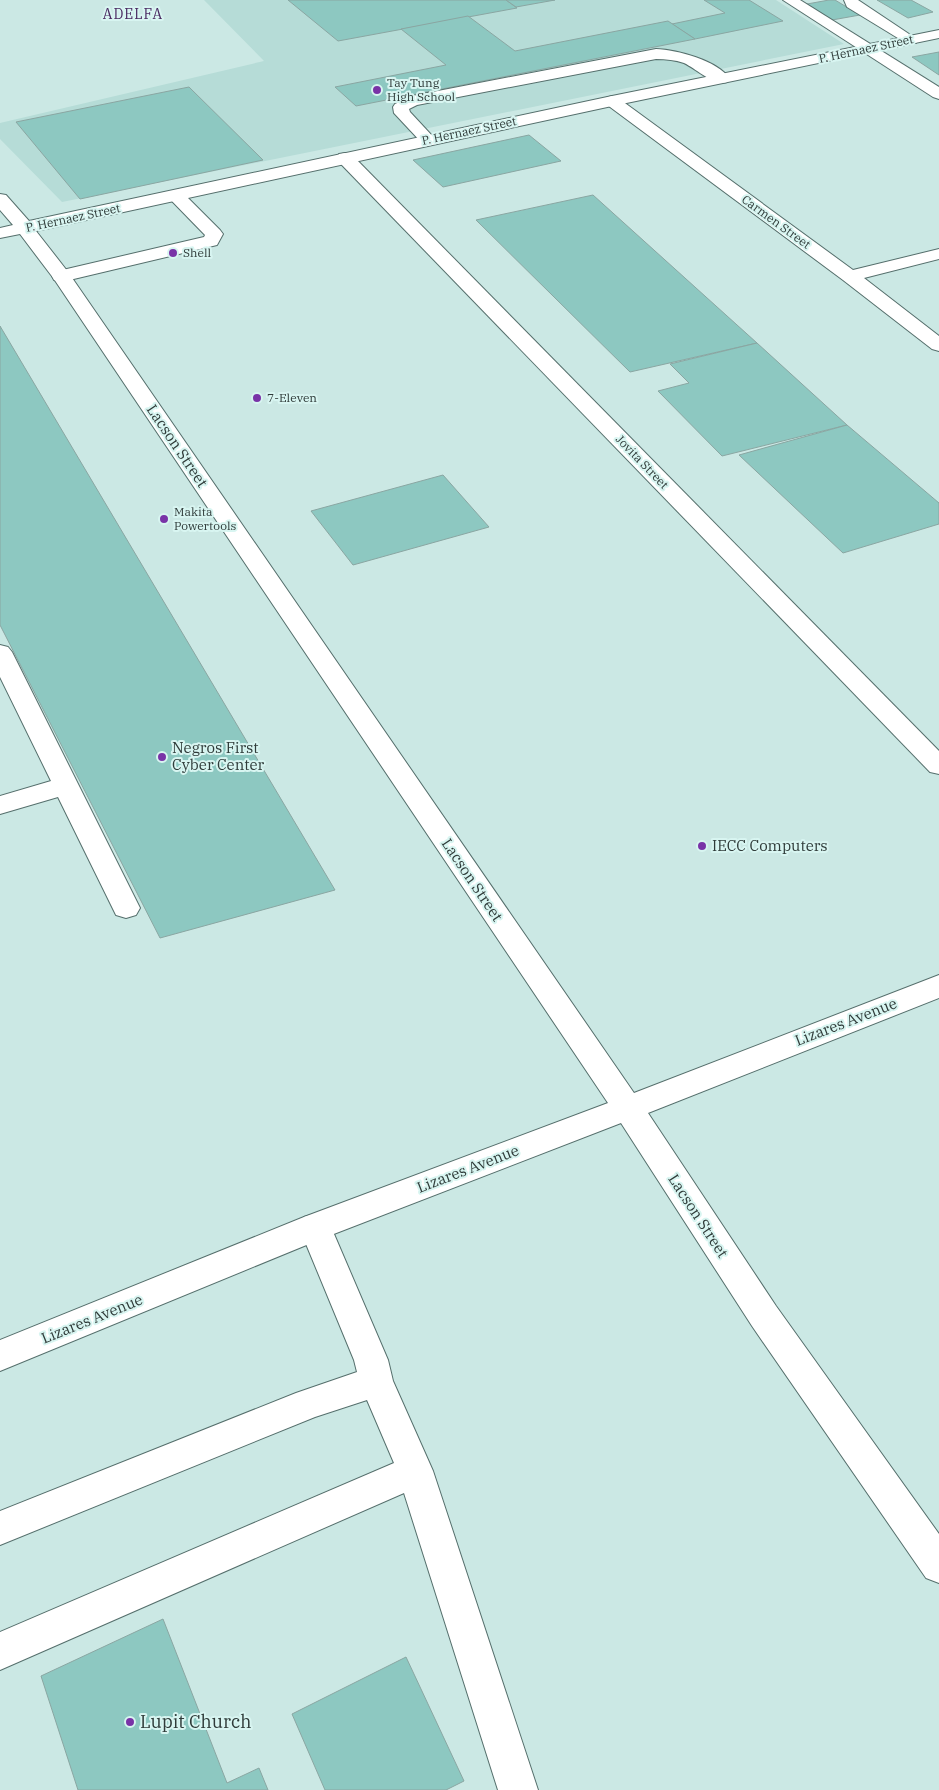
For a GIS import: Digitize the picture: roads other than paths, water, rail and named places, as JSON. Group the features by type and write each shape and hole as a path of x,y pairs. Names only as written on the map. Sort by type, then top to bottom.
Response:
{"main road":[{"path":"790,0 869,48 939,94"},
{"path":"851,0 852,4 911,40"},
{"name":"P. Hernaez Street","path":"0,233 612,101 939,34"},
{"path":"428,140 402,113 401,107 412,101 656,54 672,54 687,58 722,79"},
{"name":"Carmen Street","path":"612,101 850,276 939,345"},
{"name":"Jovita Street","path":"345,158 939,766"},
{"path":"61,276 212,241 214,234 176,196"},
{"name":"Lacson Street","path":"0,199 25,228 61,276 628,1108 764,1316 939,1565"},
{"path":"850,276 939,254"},
{"path":"0,652 10,697 65,786 126,908"},
{"path":"0,805 65,786"},
{"name":"Lizares Avenue","path":"0,1356 315,1227 628,1108 939,986"},
{"path":"315,1227 371,1360 376,1381 415,1471 518,1790"},
{"path":"0,1528 308,1404 376,1381"},
{"path":"0,1650 415,1471"}],"place":[{"name":"Tay Tung High School","path":"377,90"},
{"name":"Shell","path":"173,253"},
{"name":"7-Eleven","path":"257,398"},
{"name":"Makita Powertools","path":"164,519"},
{"name":"Negros First Cyber Center","path":"162,757"},
{"name":"IECC Computers","path":"702,846"},
{"name":"Lupit Church","path":"130,1722"}],"district":[{"name":"ADELFA","path":"133,14"}]}
